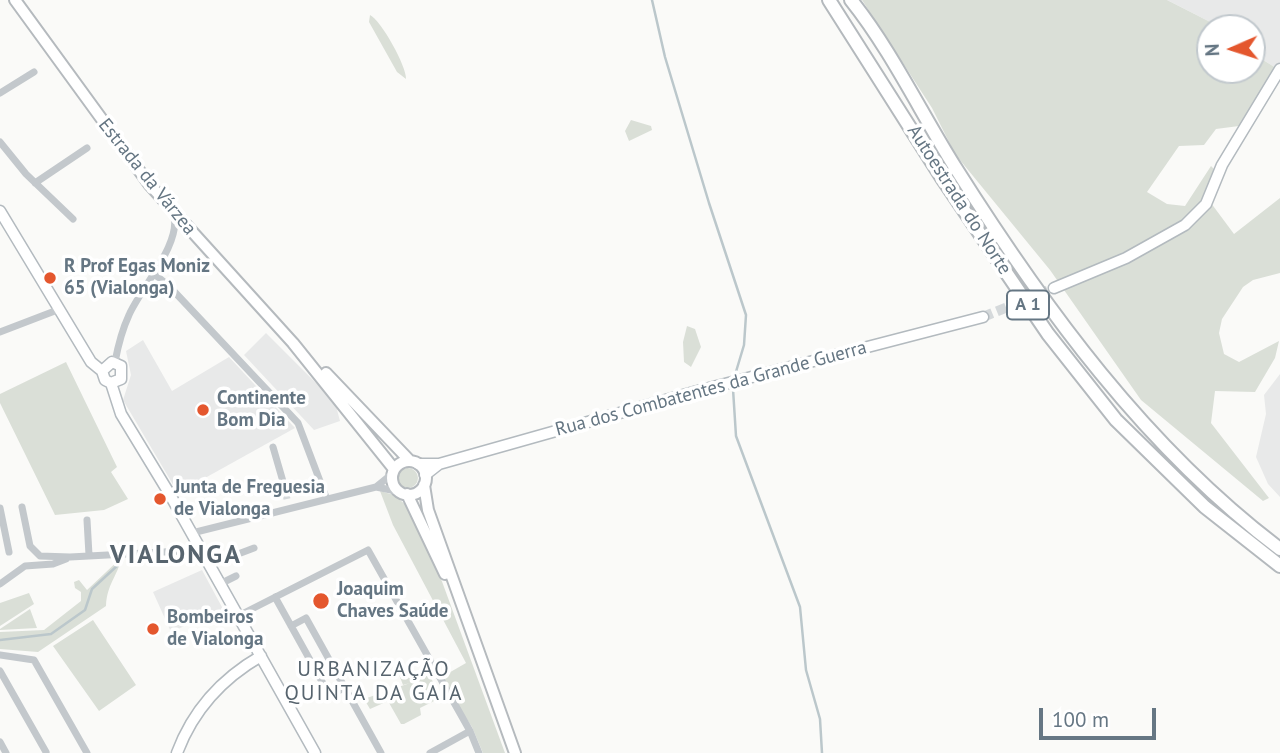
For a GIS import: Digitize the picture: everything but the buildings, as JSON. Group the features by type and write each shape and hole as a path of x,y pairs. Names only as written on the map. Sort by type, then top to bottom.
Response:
{"highway":[{"name":"Autoestrada do Norte","path":"829,0 942,178 1048,334 1116,420 1205,508 1280,566"},
{"name":"Autoestrada do Norte","path":"852,0 956,169 1062,324 1130,410 1216,493 1280,549"}],"main road":[{"name":"Estrada da Várzea","path":"15,0 106,129 171,210 293,343 414,462 424,480 428,510 515,753"},
{"name":"Estrada da Várzea","path":"293,343 393,471 393,485 404,493 435,551 474,643"},
{"path":"393,471 414,462"},
{"path":"404,493 417,492 424,480"}],"street":[{"path":"0,93 34,72"},
{"path":"1054,288 1126,258 1185,225 1206,204 1222,166 1279,74"},
{"path":"0,142 35,183 73,219"},
{"path":"35,183 87,148"},
{"path":"115,362 127,318 173,240 176,223 171,210"},
{"path":"0,211 91,362 102,371 103,378 111,383 121,414 315,753"},
{"path":"173,240 181,235 194,236"},
{"path":"153,273 169,286 298,423 326,497"},
{"path":"0,332 60,309"},
{"name":"Rua dos Combatentes da Grande Guerra","path":"414,462 439,464 694,392 983,317"},
{"path":"102,371 108,363 115,362"},
{"path":"111,383 118,382 123,373 115,362"},
{"path":"273,447 284,485"},
{"name":"Rua dos Combatentes da Grande Guerra","path":"424,480 439,464"},
{"path":"376,487 393,471"},
{"path":"191,533 288,503 376,487 404,493"},
{"path":"22,507 34,553 70,558"},
{"path":"1,512 9,552"},
{"path":"87,520 89,555"},
{"path":"209,565 254,548"},
{"path":"0,583 25,566 53,564 70,558 201,550"},
{"path":"238,616 368,550 470,731 479,753"},
{"path":"220,584 236,576"},
{"path":"275,597 330,696 345,687"},
{"path":"291,626 306,618 381,753"},
{"path":"0,655 34,660 87,753"},
{"path":"177,753 199,708 244,666 261,656"},
{"path":"0,671 46,752"},
{"path":"430,753 470,731"},
{"path":"0,742 6,753"}],"shaded area":[{"path":"862,0 1167,0 1196,15 1196,84 1266,84 1239,126 1216,129 1204,145 1179,146 1147,192 1167,204 1185,206 1211,166 1214,169 1205,195 1234,234 1280,198 1280,273 1253,280 1243,287 1222,319 1219,333 1224,354 1239,362 1279,341 1275,358 1255,392 1215,391 1211,423 1269,498 1263,501 1141,400 1050,270 955,154 932,108"},
{"path":"1167,0 1280,0 1280,62 1276,68 1266,62 1266,14 1196,15"},
{"path":"370,15 392,44 406,79 397,72 369,22"},
{"path":"1266,62 1276,68 1266,84"},
{"path":"631,120 651,126 652,130 629,141 625,131"},
{"path":"687,326 695,329 701,347 691,367 684,362 683,342"},
{"path":"266,333 335,402 340,421 314,430 244,355"},
{"name":"Continente Bom Dia","path":"143,340 172,391 229,357 295,428 178,493 123,400 131,375 126,351"},
{"path":"66,362 117,467 111,472 128,499 104,510 55,515 0,403 0,394"},
{"path":"1280,374 1280,497 1268,484 1256,457 1266,414 1264,395"},
{"path":"408,468 415,471 418,478 415,485 408,488 401,485 398,478 401,471"},
{"path":"380,491 394,495 406,505 433,557 505,753 483,753 472,727 440,678 466,663 393,525"},
{"path":"122,557 108,592 106,606 38,652 0,649 0,632 44,630 81,601 81,592 75,588 74,582 79,580 87,590"},
{"path":"202,570 223,609 171,632 153,592"},
{"path":"29,593 34,604 0,626 0,603"},
{"path":"30,609 37,628 0,630 0,629"},
{"path":"93,620 136,685 99,711 53,646"},
{"path":"402,660 413,682 429,675 442,697 420,708 421,715 404,724 401,724 388,701 370,709 364,699 410,683 403,685 395,664"}],"waterway":[{"path":"652,0 665,57 746,315 744,345 735,375"},
{"path":"733,389 736,436 800,607 806,670 820,719 822,753"},
{"path":"0,640 51,634 85,610 92,589 118,565"}],"tunnel":[{"path":"983,317 1054,288"},
{"path":"284,485 287,499"}],"place":[{"name":"R Prof Egas Moniz 65 (Vialonga)","path":"50,278"},
{"name":"Continente Bom Dia","path":"203,410"},
{"name":"Junta de Freguesia de Vialonga","path":"160,499"},
{"name":"Joaquim Chaves Saúde","path":"321,601"},
{"name":"Bombeiros de Vialonga","path":"153,629"}],"district":[{"name":"VIALONGA","path":"176,556"},
{"name":"URBANIZAÇÃO QUINTA DA GAIA","path":"374,682"}]}
